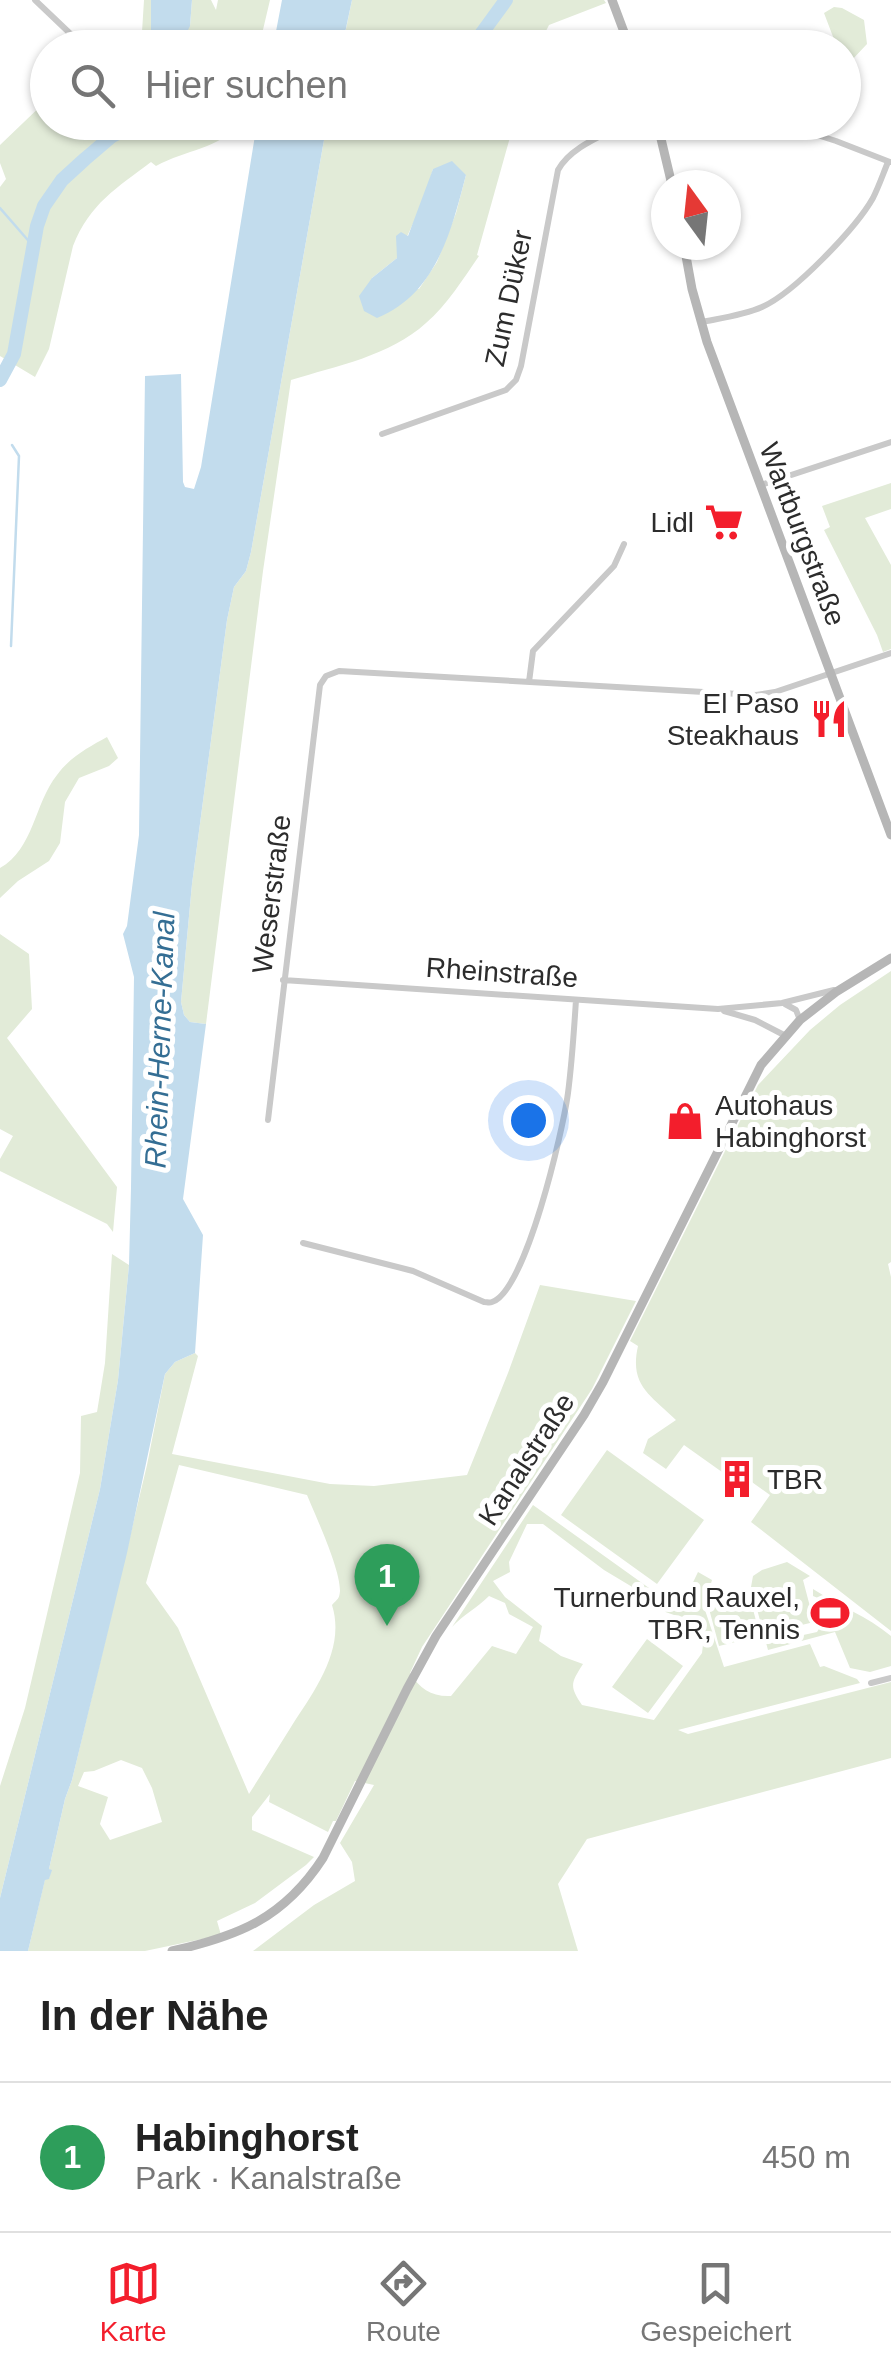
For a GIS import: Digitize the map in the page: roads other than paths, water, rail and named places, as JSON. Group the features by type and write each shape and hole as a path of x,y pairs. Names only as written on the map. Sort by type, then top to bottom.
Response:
{"main road":[{"path":"612,0 623,30"},
{"path":"661,140 668,170"},
{"name":"Wartburgstraße","path":"687,260 701,322 891,835"},
{"name":"Kanalstraße","path":"172,1951 220,1940 254,1926 292,1898 311,1876 436,1636 584,1415 752,1080 784,1035 800,1020 843,987 891,958"}],"street":[{"path":"35,0 66,30"},
{"name":"Zum Düker","path":"382,434 506,390 516,380 558,170 563,160 595,140"},
{"path":"701,322 759,308 777,299 795,286 861,217 890,162 833,140"},
{"path":"760,486 891,442"},
{"path":"624,544 614,566 533,651 529,682 756,695 776,692 891,652"},
{"name":"Weserstraße","path":"268,1120 320,685 326,676 339,671 529,682"},
{"name":"Rheinstraße","path":"283,980 718,1009 782,1003 843,987"},
{"path":"303,1244 413,1271 484,1302 500,1296 518,1270 540,1213 562,1132 576,1000"},
{"path":"782,1003 796,1010 800,1020"},
{"name":"Rheinstraße","path":"718,1009 755,1020 784,1035"},
{"path":"870,1684 891,1678"}],"water":[{"path":"151,0 192,0 188,30 151,30"},
{"path":"282,0 352,0 346,30 276,30"},
{"name":"Rhein-Herne-Kanal","path":"254,140 324,140 251,552 246,571 234,587 227,620 192,884 181,1002 190,1022 206,1024 183,1199 203,1235 195,1353 175,1362 165,1374 127,1553 49,1869 52,1870 45,1880 28,1951 0,1951 0,1898 100,1489 118,1380 129,1265 134,977 123,934 139,835 145,376 181,374 185,487 194,489 201,467"},
{"path":"452,161 466,175 438,259 414,294 377,318 364,311 359,296 372,278 397,258 396,236 401,232 408,236 433,169"}],"waterway":[{"path":"484,30 506,0"},
{"path":"0,380 14,354 44,206 62,180 107,140"},
{"path":"0,208 33,246"},
{"path":"11,646 19,456 12,445"}],"place":[{"name":"Lidl","path":"724,522"},
{"name":"El Paso Steakhaus","path":"829,719"},
{"name":"Autohaus Habinghorst","path":"685,1121"},
{"name":"TBR","path":"737,1479"},
{"name":"Turnerbund Rauxel, TBR, Tennis","path":"830,1613"},
{"name":"Habinghorst","path":"387,1626"}]}
